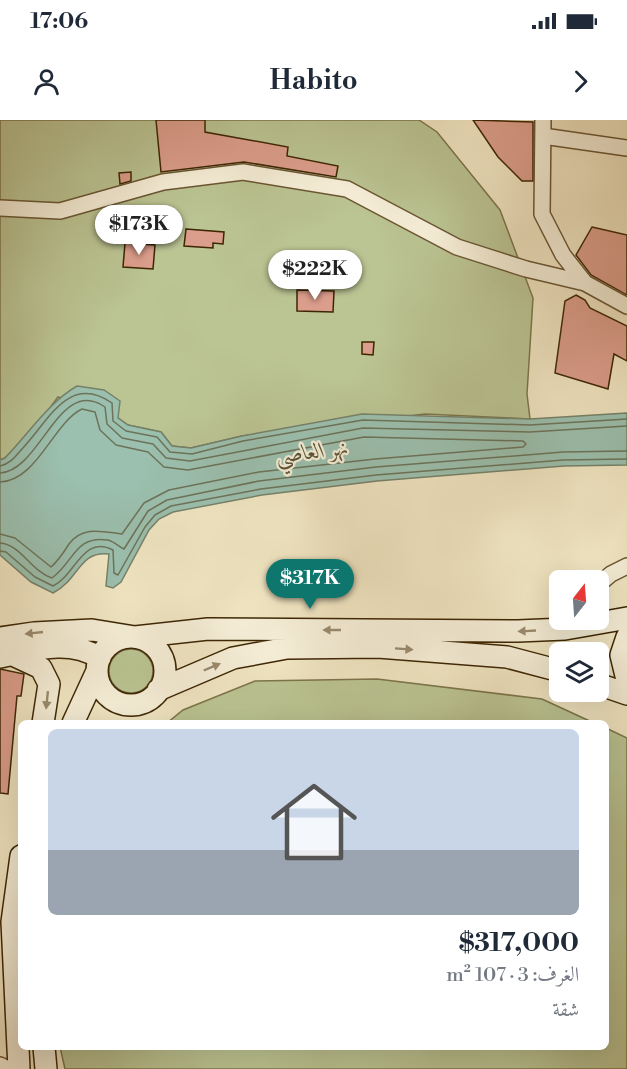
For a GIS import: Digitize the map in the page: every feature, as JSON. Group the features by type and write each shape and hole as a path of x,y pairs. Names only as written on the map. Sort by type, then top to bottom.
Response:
{"main road":[{"path":"609,620 627,618"},
{"path":"74,720 98,664 112,642 135,637 208,629 518,631 549,627"},
{"path":"4,650 34,633 92,630 135,637 155,647 162,657 164,668 158,690"},
{"path":"627,637 621,655 627,680"},
{"path":"4,650 60,645 85,648 98,664 104,691 111,698 131,705 151,698 158,690 233,658 287,648 378,647 507,657 549,668"},
{"path":"4,650 41,668 49,684 43,720"},
{"path":"609,688 627,694"},
{"path":"122,720 131,705"},
{"path":"18,869 6,919 19,1069"},
{"path":"44,1050 46,1069"}],"street":[{"path":"543,120 542,214 563,255 585,283"},
{"path":"543,136 627,148"},
{"path":"0,208 60,211 163,182 243,172 348,189 457,247 526,269 585,283 627,306"},
{"path":"609,576 627,566"},
{"path":"0,1065 8,1069"}],"shaded area":[{"path":"0,120 419,120 437,132 500,210 533,298 527,394 530,419 425,414 242,436 191,448 172,446 161,432 128,425 118,418 58,397 38,424 5,458 0,460"},
{"path":"131,649 140,650 147,655 152,662 152,680 147,687 140,692 131,693 122,692 115,687 110,680 109,671 110,662 115,655 122,650"},
{"path":"377,679 542,699 588,720 171,720 183,710 255,681"},
{"path":"609,729 627,738 627,1069 65,1069 61,1050 609,1050"}],"water":[{"name":"نهر العاصي","path":"77,386 104,390 120,401 118,418 128,425 161,432 172,446 191,448 242,436 362,414 530,419 627,413 627,465 564,466 377,481 262,495 173,512 159,519 149,530 121,582 113,588 106,586 109,554 99,554 85,561 62,587 53,593 31,582 0,555 0,460 5,458 57,401"}],"building":[{"path":"156,120 205,120 205,132 288,147 287,156 338,166 336,177 244,162 161,172"},
{"path":"473,120 533,122 533,181 522,181 498,157"},
{"path":"131,172 131,181 120,184 119,173"},
{"path":"592,227 627,235 627,295 591,275 576,255"},
{"path":"186,229 224,232 223,244 213,243 213,248 184,246"},
{"path":"125,243 155,245 153,269 123,267"},
{"path":"297,290 334,291 333,312 297,311"},
{"path":"576,295 585,300 590,308 627,326 627,361 614,354 608,389 555,373 565,301"},
{"path":"362,342 374,342 373,355 362,354"},
{"path":"0,669 24,674 21,696 17,696 8,794 0,793"}]}
